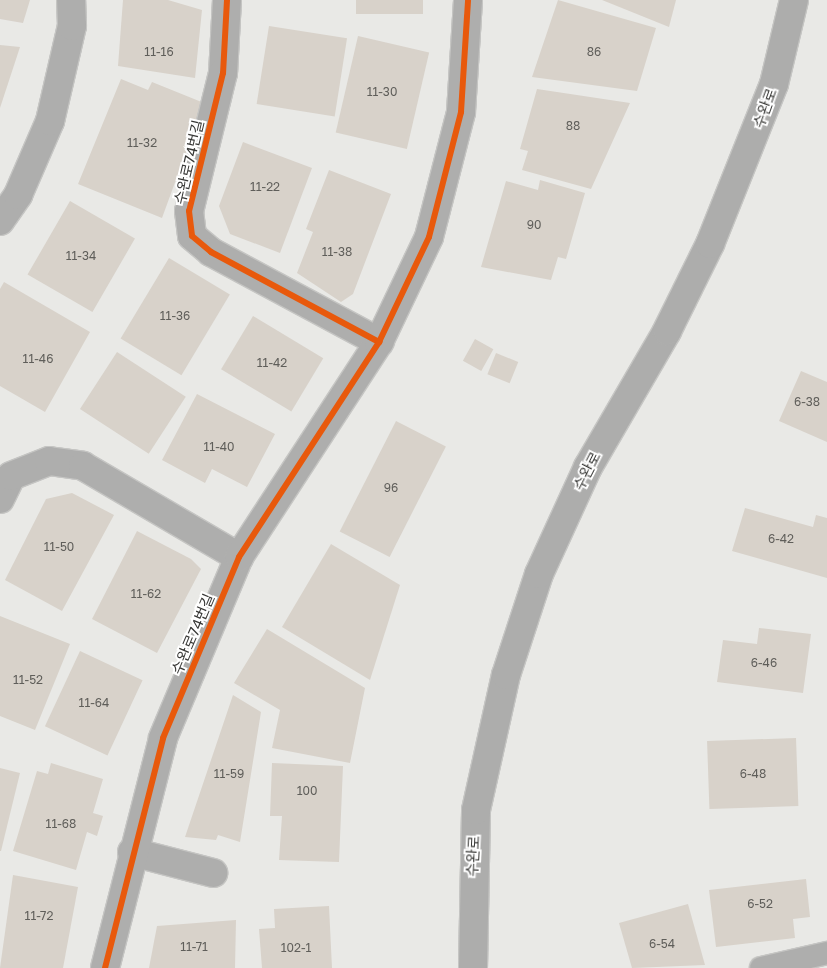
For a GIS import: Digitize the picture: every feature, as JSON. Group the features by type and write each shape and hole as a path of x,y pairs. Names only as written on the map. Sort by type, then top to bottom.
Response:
{"main road":[{"name":"수완로","path":"473,968 476,810 501,692 539,574 588,467 667,330 710,244 774,84 794,0"}],"street":[{"path":"0,221 18,195 50,121 72,26 71,0"},
{"name":"수완로74번길","path":"227,0 223,73 189,211 192,236 211,252 379,342"},
{"name":"수완로74번길","path":"105,968 132,852 163,738 239,557 379,342 429,237 449,171 467,59 468,0"},
{"path":"0,499 11,476 49,461 83,466 239,557"},
{"path":"132,852 213,873"}],"lane":[{"path":"761,968 827,953"}],"building":[{"path":"0,0 30,0 23,23 0,19"},
{"path":"123,0 168,0 202,10 195,78 118,66"},
{"path":"356,0 423,0 423,14 356,14"},
{"path":"558,0 656,28 637,91 532,77"},
{"path":"602,0 676,0 669,27"},
{"path":"269,26 347,38 335,116 257,104"},
{"path":"358,36 429,52 407,149 336,132"},
{"path":"0,45 20,47 0,108"},
{"path":"121,79 148,90 152,82 204,103 162,218 78,184"},
{"path":"537,89 630,103 591,189 522,170 528,151 520,149"},
{"path":"243,142 312,168 280,253 230,234 219,206"},
{"path":"329,170 391,194 353,294 341,302 297,273 313,232 306,229"},
{"path":"540,180 585,193 566,259 558,257 551,280 481,267 506,181 538,190"},
{"path":"70,201 135,238 92,312 28,275"},
{"path":"169,258 230,295 181,375 121,339"},
{"path":"4,282 90,332 45,412 0,386 0,289"},
{"path":"253,316 323,358 291,411 221,369"},
{"path":"475,339 493,349 481,371 463,361"},
{"path":"117,352 186,397 149,454 80,409"},
{"path":"496,353 518,362 510,383 487,374"},
{"path":"801,371 827,382 827,442 779,421"},
{"path":"197,394 275,434 247,487 212,469 205,483 162,460"},
{"path":"396,421 446,446 390,557 340,531"},
{"path":"72,493 114,515 62,611 5,580 46,499"},
{"path":"745,508 813,527 816,515 827,518 827,578 732,551"},
{"path":"137,531 191,559 201,569 157,653 92,619"},
{"path":"331,544 400,585 370,680 282,627"},
{"path":"0,616 70,644 35,730 0,716"},
{"path":"759,628 811,634 803,693 717,682 723,640 757,644"},
{"path":"267,629 365,688 350,763 272,748 280,710 234,683"},
{"path":"80,651 143,680 107,755 45,726"},
{"path":"233,695 261,712 240,842 218,835 216,840 185,837"},
{"path":"796,738 798,806 709,809 707,741"},
{"path":"51,763 103,779 93,813 103,816 97,836 87,832 76,870 13,851 37,771 48,774"},
{"path":"272,763 343,766 339,862 279,860 282,816 270,816"},
{"path":"0,768 20,773 1,851 0,851"},
{"path":"13,875 78,887 63,968 0,968"},
{"path":"806,879 810,917 793,919 795,938 716,947 709,890"},
{"path":"688,904 705,965 632,968 619,923"},
{"path":"329,906 332,968 262,968 259,929 275,928 274,909"},
{"path":"236,920 235,968 149,968 157,926"}],"cycle path":[{"path":"227,0 223,73 189,211 192,236 211,252 379,342"},
{"path":"105,968 163,738 239,557 379,342 429,237 461,112 468,0"}]}
